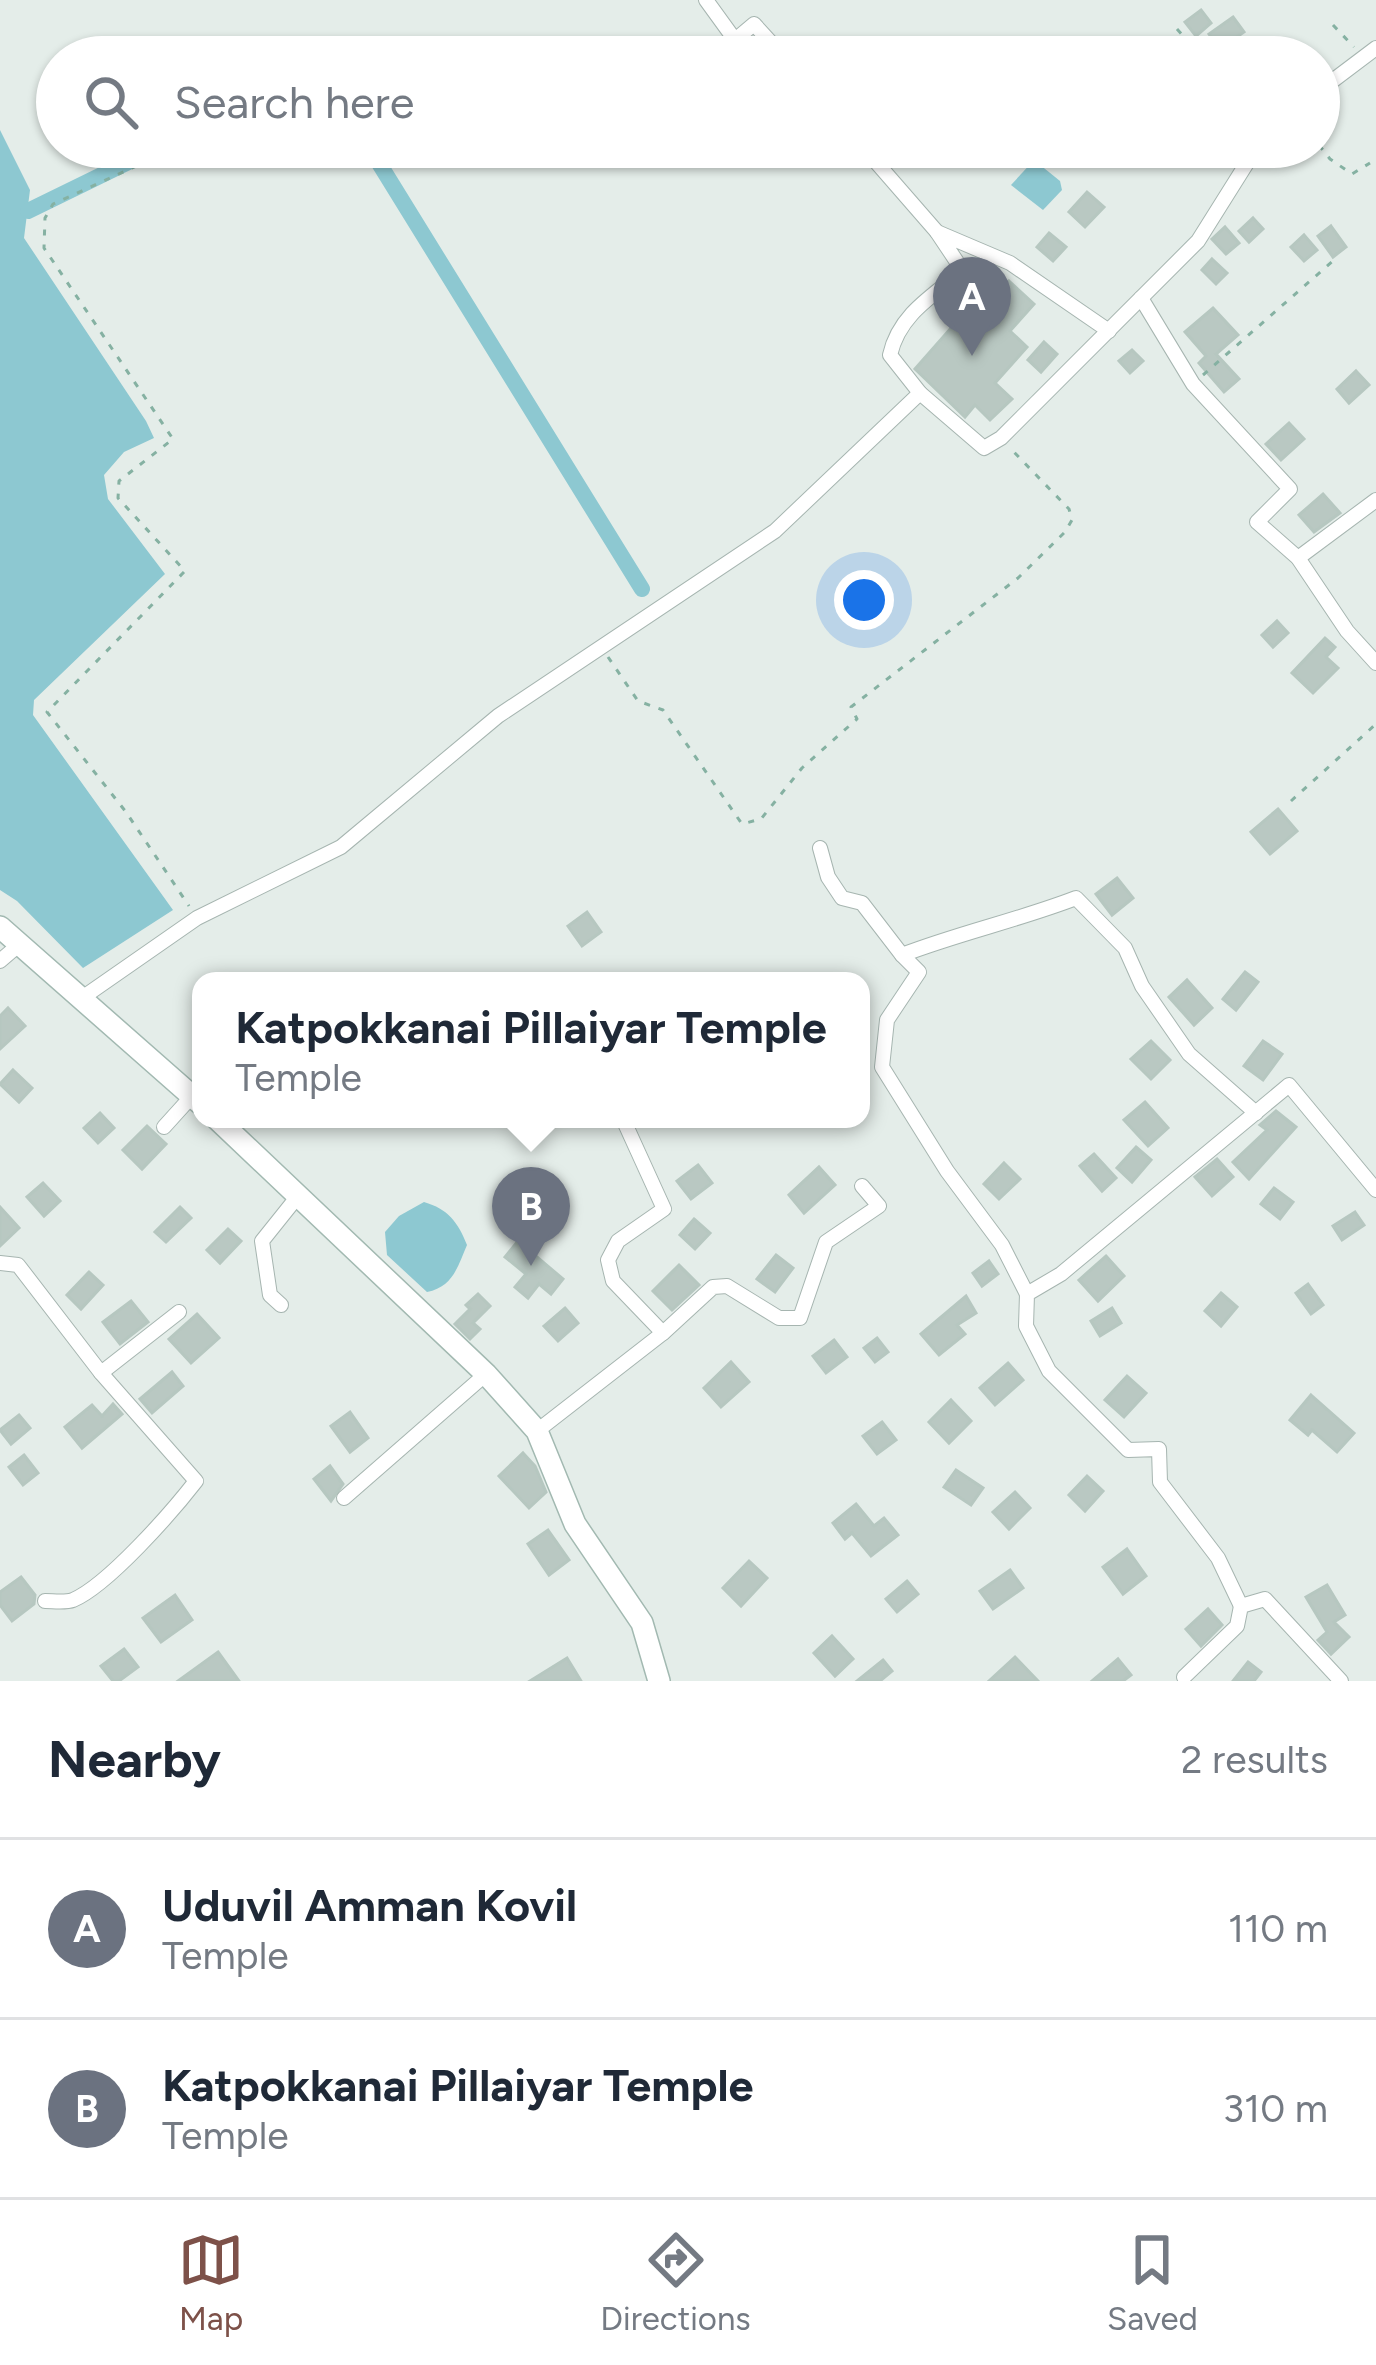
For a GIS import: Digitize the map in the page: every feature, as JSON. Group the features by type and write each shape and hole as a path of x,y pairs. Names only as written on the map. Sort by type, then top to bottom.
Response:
{"street":[{"path":"706,0 732,36"},
{"path":"740,36 754,24 765,36"},
{"path":"1340,75 1376,48"},
{"path":"881,168 937,232 963,271 905,319 895,333 890,355 920,393 984,448 1001,438 1198,241 1244,168"},
{"path":"937,232 1010,263 1108,331"},
{"path":"1141,298 1193,384 1290,489 1257,522 1298,558 1347,631 1376,663"},
{"path":"82,998 196,918 340,847 498,716 776,531 920,393"},
{"path":"1298,558 1376,500"},
{"path":"820,848 828,877 842,898 862,903 902,956 920,971 887,1020 882,1067 947,1171 1002,1245 1027,1294 1026,1326 1048,1371 1128,1450 1159,1449 1160,1482 1218,1558 1241,1606 1237,1626 1184,1676"},
{"path":"902,956 958,933 1017,921 1076,898 1125,949 1142,986 1189,1054 1256,1113"},
{"path":"0,927 192,1096"},
{"path":"0,961 21,943"},
{"path":"1027,1294 1061,1274 1289,1085 1376,1190"},
{"path":"164,1127 192,1104"},
{"path":"226,1128 487,1374 537,1431 574,1524 642,1623 659,1681"},
{"path":"627,1128 664,1209 618,1241 608,1260 613,1281 663,1334"},
{"path":"537,1431 663,1334 713,1287 727,1286 779,1318 800,1318 826,1241 879,1206 862,1186"},
{"path":"281,1305 270,1295 262,1241 298,1196"},
{"path":"0,1263 18,1265 101,1372 196,1481 122,1562 71,1602 44,1601"},
{"path":"101,1372 179,1312"},
{"path":"344,1498 487,1374"},
{"path":"1241,1606 1265,1599 1341,1681"}],"path":[{"path":"1334,26 1363,58"},
{"path":"1178,29 1184,36"},
{"path":"1340,166 1352,174 1370,163"},
{"path":"132,168 53,204 45,218 44,248 173,439 119,481 118,498 185,571 47,712 126,812 196,918"},
{"path":"1193,384 1334,260"},
{"path":"601,646 638,700 663,710 742,824 761,819 802,767 857,719 851,707 1018,578 1066,532 1072,520 1069,509 1001,438"},
{"path":"1291,801 1376,724"}],"water":[{"path":"0,130 30,190 24,238 154,438 124,452 104,475 108,499 165,574 34,700 33,715 173,910 83,968 17,901 0,890"},
{"path":"1027,168 1044,168 1060,181 1062,190 1043,210 1011,185"},
{"path":"424,1202 451,1218 467,1245 449,1280 427,1292 387,1255 385,1232 399,1216"}],"building":[{"path":"1201,10 1211,23 1196,36 1185,22"},
{"path":"1233,17 1244,32 1238,36 1209,34"},
{"path":"1087,192 1104,207 1085,227 1069,212"},
{"path":"1253,218 1263,229 1249,242 1239,231"},
{"path":"1331,226 1346,247 1333,257 1318,236"},
{"path":"1225,227 1239,243 1226,254 1212,239"},
{"path":"1049,233 1066,247 1053,261 1037,247"},
{"path":"1304,235 1317,250 1304,261 1291,247"},
{"path":"1212,259 1227,273 1216,284 1202,270"},
{"path":"1009,281 1034,304 1010,331 1027,347 995,383 1012,399 990,420 975,405 965,417 915,369 959,319 955,315 978,289 986,297 994,288 999,293"},
{"path":"1213,308 1238,335 1216,354 1239,379 1224,392 1199,363 1206,356 1185,332"},
{"path":"1044,342 1057,354 1041,372 1028,360"},
{"path":"1132,350 1143,361 1130,373 1119,361"},
{"path":"1356,371 1369,385 1349,403 1337,389"},
{"path":"1289,423 1304,439 1281,460 1266,444"},
{"path":"1323,494 1340,513 1314,532 1299,515"},
{"path":"1277,621 1288,633 1273,647 1262,635"},
{"path":"1325,638 1335,647 1326,657 1338,668 1313,693 1292,673"},
{"path":"1278,809 1297,831 1270,854 1251,832"},
{"path":"1117,878 1133,898 1112,915 1096,894"},
{"path":"587,912 601,932 582,946 568,926"},
{"path":"1245,972 1258,982 1236,1010 1223,999"},
{"path":"1187,980 1212,1008 1194,1025 1169,997"},
{"path":"8,1008 25,1026 0,1049 0,1016"},
{"path":"1151,1041 1170,1060 1151,1079 1131,1059"},
{"path":"1263,1041 1282,1054 1263,1080 1244,1066"},
{"path":"13,1070 32,1088 19,1102 0,1084"},
{"path":"1145,1102 1168,1128 1148,1146 1124,1120"},
{"path":"1276,1111 1296,1127 1249,1179 1233,1162 1267,1130 1260,1125"},
{"path":"100,1113 114,1128 98,1143 84,1128"},
{"path":"147,1126 166,1144 142,1169 123,1150"},
{"path":"1136,1147 1151,1160 1132,1182 1117,1168"},
{"path":"1094,1154 1116,1178 1102,1191 1080,1166"},
{"path":"1217,1159 1233,1177 1212,1196 1195,1177"},
{"path":"1004,1163 1020,1179 999,1199 984,1184"},
{"path":"698,1165 712,1183 691,1199 677,1181"},
{"path":"819,1167 835,1185 804,1213 789,1195"},
{"path":"43,1183 60,1201 44,1216 27,1197"},
{"path":"1274,1188 1293,1202 1280,1219 1261,1204"},
{"path":"0,1207 19,1228 0,1246"},
{"path":"180,1207 191,1218 166,1242 155,1232"},
{"path":"1355,1212 1364,1225 1342,1240 1333,1226"},
{"path":"694,1219 710,1233 695,1249 680,1235"},
{"path":"228,1229 241,1241 220,1263 207,1250"},
{"path":"518,1241 563,1279 551,1294 539,1284 528,1298 515,1287 526,1274 505,1257"},
{"path":"776,1255 793,1268 775,1292 757,1279"},
{"path":"1106,1256 1124,1276 1098,1301 1079,1280"},
{"path":"989,1261 998,1274 982,1286 973,1273"},
{"path":"679,1265 699,1285 672,1310 653,1291"},
{"path":"89,1272 103,1285 81,1309 67,1295"},
{"path":"1308,1284 1323,1305 1311,1314 1296,1293"},
{"path":"1221,1293 1237,1307 1221,1326 1205,1311"},
{"path":"478,1294 490,1306 473,1323 480,1329 470,1339 455,1324"},
{"path":"966,1296 976,1313 957,1325 965,1334 939,1355 921,1334"},
{"path":"131,1301 148,1322 120,1344 103,1322"},
{"path":"565,1308 578,1323 558,1341 544,1326"},
{"path":"1112,1308 1121,1323 1100,1336 1091,1321"},
{"path":"197,1314 219,1338 191,1363 169,1339"},
{"path":"877,1338 888,1352 875,1362 864,1348"},
{"path":"834,1340 847,1357 826,1373 813,1356"},
{"path":"731,1362 749,1382 721,1407 704,1388"},
{"path":"1008,1363 1023,1380 995,1405 980,1388"},
{"path":"172,1372 183,1386 152,1413 140,1399"},
{"path":"1127,1376 1146,1393 1124,1417 1105,1400"},
{"path":"1311,1395 1354,1433 1337,1452 1312,1430 1308,1435 1290,1420"},
{"path":"951,1400 971,1421 949,1443 929,1422"},
{"path":"113,1404 122,1414 82,1448 65,1427 92,1405 102,1416"},
{"path":"350,1412 368,1438 350,1452 331,1426"},
{"path":"19,1415 30,1428 11,1444 0,1430"},
{"path":"882,1422 896,1440 877,1454 863,1436"},
{"path":"523,1453 535,1466 546,1492 529,1508 499,1476"},
{"path":"24,1455 38,1473 23,1485 9,1467"},
{"path":"330,1466 343,1484 331,1501 314,1479"},
{"path":"956,1470 983,1488 971,1505 944,1487"},
{"path":"1087,1476 1103,1491 1085,1511 1069,1495"},
{"path":"1015,1492 1030,1508 1009,1529 993,1512"},
{"path":"856,1504 874,1526 884,1518 898,1535 871,1556 852,1533 845,1539 833,1523"},
{"path":"548,1530 569,1560 549,1575 528,1544"},
{"path":"1127,1549 1146,1576 1123,1594 1103,1567"},
{"path":"749,1561 767,1578 741,1606 723,1588"},
{"path":"1010,1570 1023,1588 993,1609 980,1591"},
{"path":"21,1577 35,1595 34,1604 12,1621 0,1605 0,1592"},
{"path":"907,1581 918,1594 897,1612 886,1599"},
{"path":"1327,1585 1345,1615 1334,1622 1349,1637 1331,1654 1318,1640 1327,1632 1306,1597"},
{"path":"175,1595 192,1620 161,1642 143,1618"},
{"path":"1208,1609 1222,1625 1201,1646 1186,1629"},
{"path":"832,1636 853,1659 835,1676 814,1653"},
{"path":"124,1649 138,1667 113,1681 101,1666"},
{"path":"218,1652 239,1681 178,1681"},
{"path":"1015,1657 1038,1681 989,1681"},
{"path":"567,1658 581,1681 530,1681"},
{"path":"1118,1659 1131,1675 1123,1681 1092,1681"},
{"path":"883,1660 892,1671 880,1681 857,1681"},
{"path":"1248,1662 1261,1672 1254,1681 1233,1681"}],"waterway":[{"path":"28,211 116,168"},
{"path":"382,168 642,589"}],"place":[{"name":"Uduvil Amman Kovil","path":"972,356"},
{"name":"Katpokkanai Pillaiyar Temple","path":"531,1266"}]}
